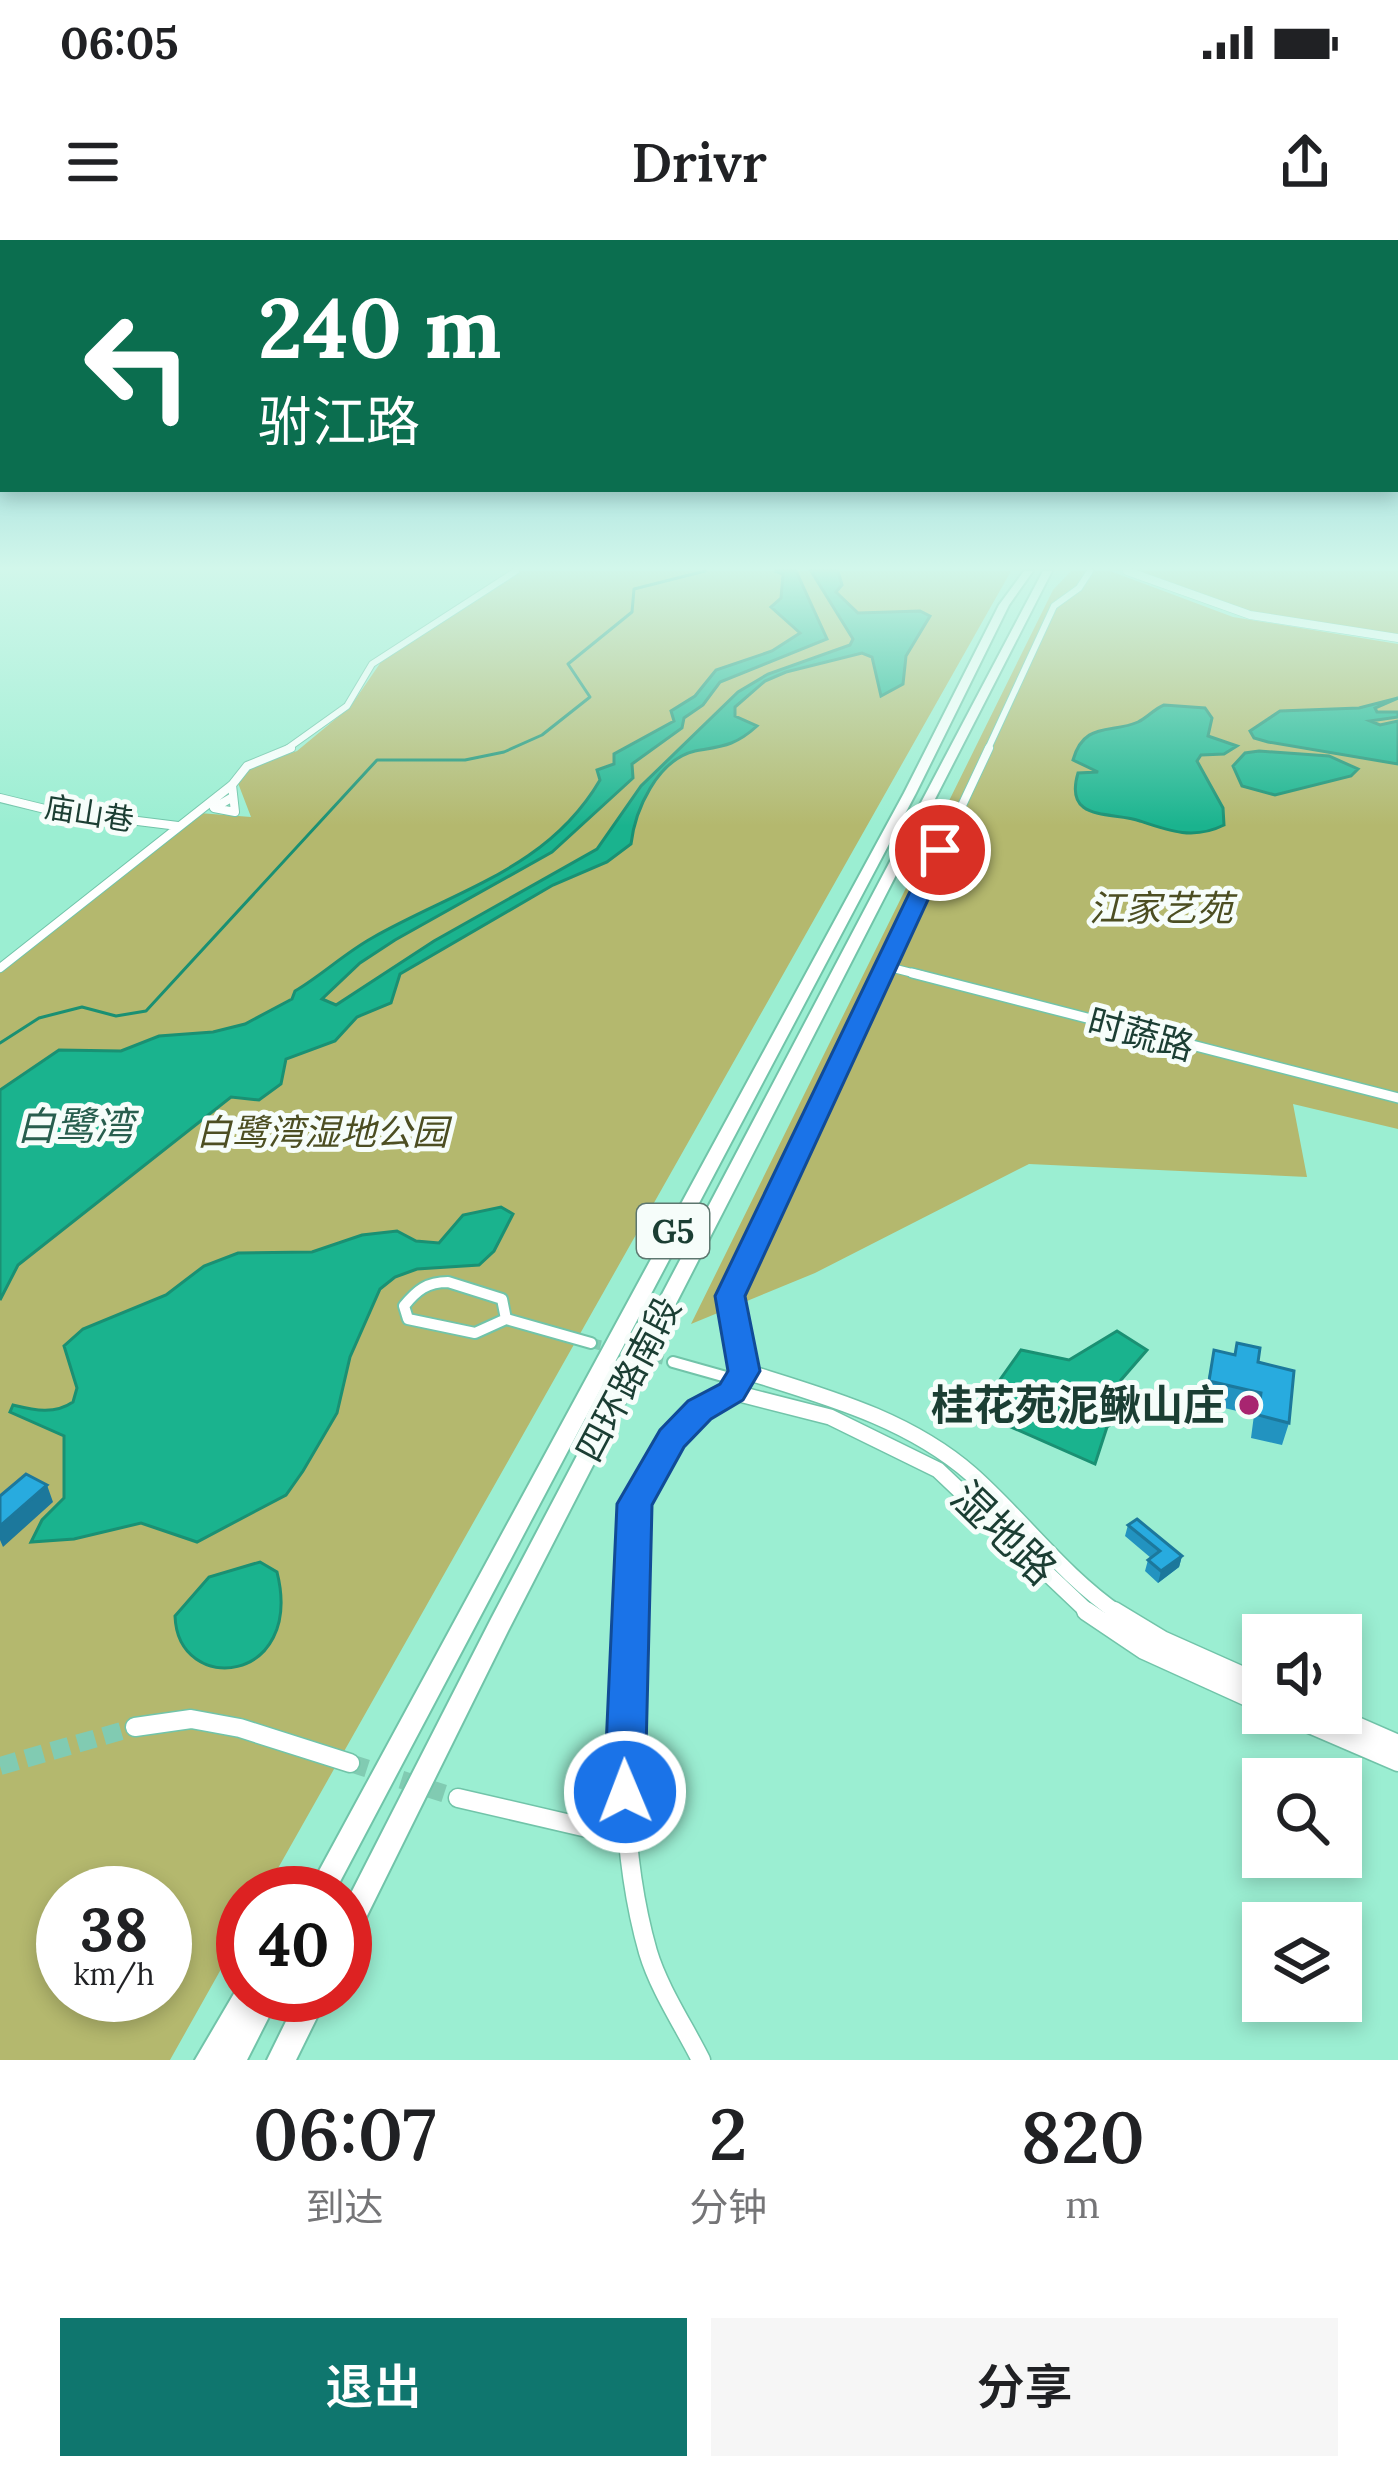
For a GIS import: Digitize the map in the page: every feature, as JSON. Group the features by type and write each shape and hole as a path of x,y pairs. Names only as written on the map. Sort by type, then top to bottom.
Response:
{"highway":[{"name":"四环路南段","path":"331,1866 910,793 979,656"},
{"name":"四环路南段","path":"372,1879 1000,656"},
{"path":"372,1886 406,1810"},
{"path":"208,2060 232,2022"},
{"path":"232,2060 252,2022"},
{"path":"281,2060 300,2022"},
{"path":"294,2060 311,2022"}],"street":[{"path":"0,968 232,785 248,766 290,749 346,706 372,664 384,656"},
{"path":"738,1381 730,1296 1030,656"},
{"path":"231,798 232,785"},
{"name":"庙山巷","path":"0,798 179,826"},
{"name":"时蔬路","path":"885,966 1398,1098"},
{"path":"506,1318 502,1299 459,1282 430,1282 415,1288 404,1306 408,1319 475,1334 506,1318 591,1343"},
{"path":"673,1362 738,1381"},
{"path":"701,2060 649,1955 626,1838 623,1747 634,1504 672,1438 738,1381"},
{"name":"湿地路","path":"738,1381 841,1401 931,1444 967,1469 1074,1580 1110,1608 1242,1676"},
{"name":"湿地路","path":"738,1381 938,1470 1088,1613 1144,1649 1242,1694"},
{"path":"135,1727 191,1719 240,1728 350,1762"},
{"path":"1362,1728 1398,1744"},
{"path":"1333,1734 1398,1762"},
{"path":"458,1798 626,1838"}],"green space":[{"name":"白鹭湾湿地公园","path":"390,656 963,656 279,1866 216,1866 216,1978 192,2021 192,1866 36,1866 36,2022 191,2022 170,2060 0,2060 0,965 199,813 251,817 238,783 252,767 297,751 350,707"},
{"name":"江家艺苑","path":"1020,656 1398,656 1398,1129 1293,1104 1307,1177 1029,1164 815,1273 691,1324"}],"water":[{"name":"白鹭湾","path":"757,656 785,656 720,682 703,705 684,718 682,728 632,764 633,778 552,852 395,940 360,963 322,999 336,1005 434,941 597,849 641,786 738,692 768,674 819,656 850,656 765,681 735,707 735,716 757,726 735,741 682,756 659,775 637,816 631,844 607,862 553,885 400,974 391,1003 357,1017 335,1041 286,1059 281,1084 259,1100 231,1097 18,1265 0,1300 0,1090 59,1050 121,1051 159,1036 213,1032 245,1024 292,999 295,991 352,950 527,856 579,810 600,780 597,770 614,764 614,754 674,721 671,711 695,696 716,670"},
{"name":"白鹭湾","path":"906,656 903,684 881,696 872,657"},
{"path":"1398,698 1375,708 1398,712 1398,717 1370,721 1380,725 1398,721 1398,764 1268,742 1254,738 1250,731 1280,711 1359,708"},
{"path":"1164,705 1205,708 1212,718 1208,736 1237,746 1224,754 1201,755 1197,761 1223,808 1224,825 1182,832 1093,812 1078,800 1078,773 1098,772 1073,760 1084,739 1138,722"},
{"path":"1245,753 1329,756 1358,769 1351,776 1275,795 1242,786 1233,766"},
{"path":"501,1207 513,1214 494,1251 479,1265 417,1269 380,1289 350,1357 337,1413 286,1495 197,1542 141,1523 74,1539 31,1542 42,1520 64,1498 64,1436 10,1412 13,1405 51,1410 73,1402 77,1388 64,1346 83,1329 166,1295 204,1266 238,1253 312,1252 362,1235 397,1231 416,1241 439,1243 463,1215"},
{"path":"1117,1331 1147,1350 1121,1380 1143,1402 1107,1427 1095,1464 977,1412 1021,1350 1069,1360"},
{"path":"260,1562 277,1572 281,1609 273,1638 258,1656 238,1666 216,1667 196,1659 181,1642 175,1616 209,1577"}],"building":[{"path":"1237,1343 1260,1348 1258,1362 1294,1371 1289,1423 1258,1415 1261,1393 1209,1381 1214,1350 1235,1355"},
{"path":"26,1474 47,1485 0,1526 0,1496"},
{"path":"1137,1519 1182,1556 1161,1571 1148,1560 1160,1551 1128,1525"}],"waterway":[{"path":"0,1043 39,1018 82,1007 116,1016 146,1011 377,760 465,760 504,752 542,735 590,697 568,664 578,656"}],"tunnel":[{"path":"591,1343 673,1362"},
{"path":"0,1766 135,1727"},
{"path":"350,1763 458,1798"}],"place":[{"name":"桂花苑泥鳅山庄","path":"1249,1405"}],"route":[{"path":"625,1792 634,1504 672,1438 699,1410 731,1392 744,1371 730,1296 940,850"}]}
